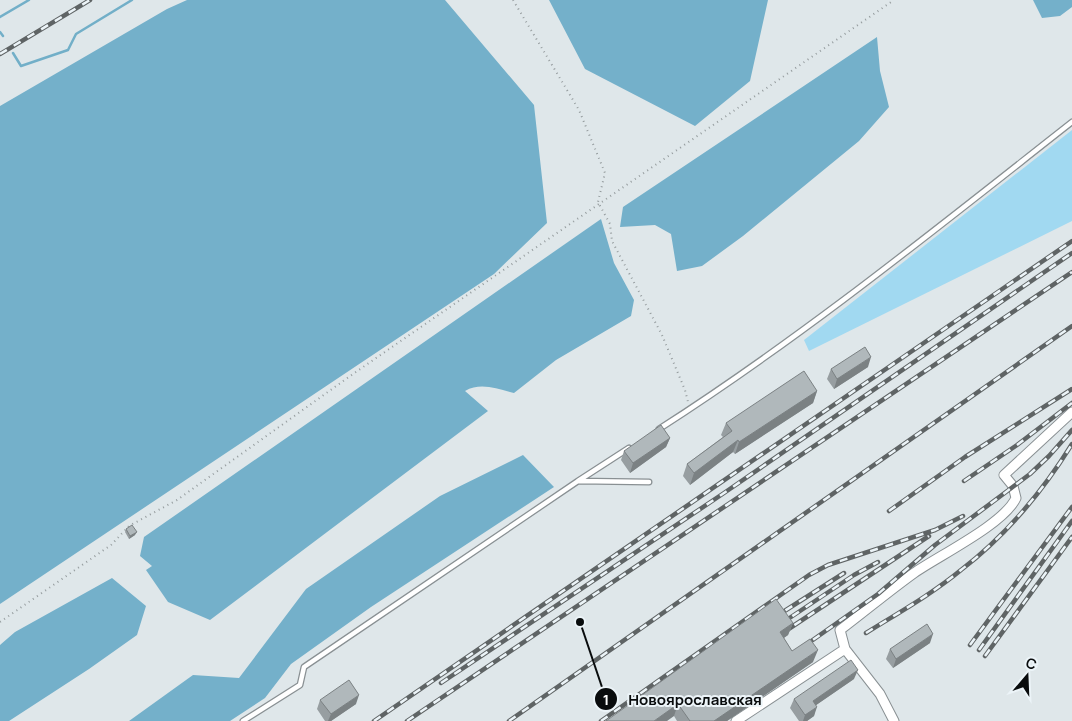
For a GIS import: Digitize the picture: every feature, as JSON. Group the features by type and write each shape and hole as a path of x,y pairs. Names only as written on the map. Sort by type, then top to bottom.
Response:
{"street":[{"path":"894,721 880,694 845,649 840,630 915,572 988,526 1014,504 1016,498 1013,486 1004,475 1072,412"},
{"path":"736,721 845,649"}],"lane":[{"path":"650,434 690,409 840,303 1072,122"},
{"path":"243,721 300,685 304,667 578,480 634,444"},
{"path":"578,480 649,482"}],"path":[{"path":"512,0 579,110 605,173 598,202 610,224 612,241 662,335 685,390 690,409"},
{"path":"0,622 111,545 128,526 177,500 353,374 894,0"}],"shaded area":[{"path":"187,0 445,0 534,105 547,223 494,274 0,604 0,106 167,9"},
{"path":"549,0 768,0 750,81 695,126 585,69"},
{"path":"1033,0 1072,0 1072,7 1060,16 1042,18"},
{"path":"877,37 880,71 889,107 859,141 743,236 702,266 677,271 671,234 655,225 620,227 623,207"},
{"path":"1072,130 1072,221 809,351 804,340"},
{"path":"601,219 614,263 634,300 631,316 556,360 514,393 483,387 471,388 465,391 488,411 210,620 168,602 146,570 152,566 140,556 144,537"},
{"path":"523,455 554,487 371,607 291,664 265,698 230,721 129,721 193,675 239,678 306,589 440,496"},
{"path":"112,578 146,606 137,635 9,721 0,721 0,645 15,632"}],"building":[{"path":"865,347 871,357 837,379 831,369"},
{"path":"804,371 817,391 739,442 738,440 694,473 687,464 732,431 726,423"},
{"path":"661,425 670,438 633,463 624,451"},
{"path":"132,525 137,532 130,536 126,529"},
{"path":"776,599 793,623 780,632 792,651 810,639 818,650 714,721 690,721 678,704 654,721 606,721"},
{"path":"927,624 933,634 896,659 890,649"},
{"path":"851,660 858,670 813,701 817,707 805,715 794,699"},
{"path":"349,680 359,695 331,714 320,700"}],"waterway":[{"path":"0,17 29,0"},
{"path":"13,53 21,66 68,50 76,34 132,0"},
{"path":"0,32 3,36"}],"railway":[{"path":"0,54 90,0"},
{"path":"374,721 1072,241"},
{"path":"441,683 724,493 1072,253"},
{"path":"407,721 1072,272"},
{"path":"509,721 1072,326"},
{"path":"889,511 965,457 1072,389"},
{"path":"964,481 1017,445 1072,403"},
{"path":"800,649 878,594 935,545 1030,474 1072,430"},
{"path":"866,633 950,579 993,543 1036,496 1072,444"},
{"path":"970,645 1072,507"},
{"path":"601,721 809,575 828,565 935,530 963,516"},
{"path":"979,650 1072,521"},
{"path":"781,634 929,536"},
{"path":"985,656 1072,537"},
{"path":"779,625 854,575 878,562"},
{"path":"772,619 844,573"}],"place":[{"name":"Новоярославская","path":"580,622"}]}
